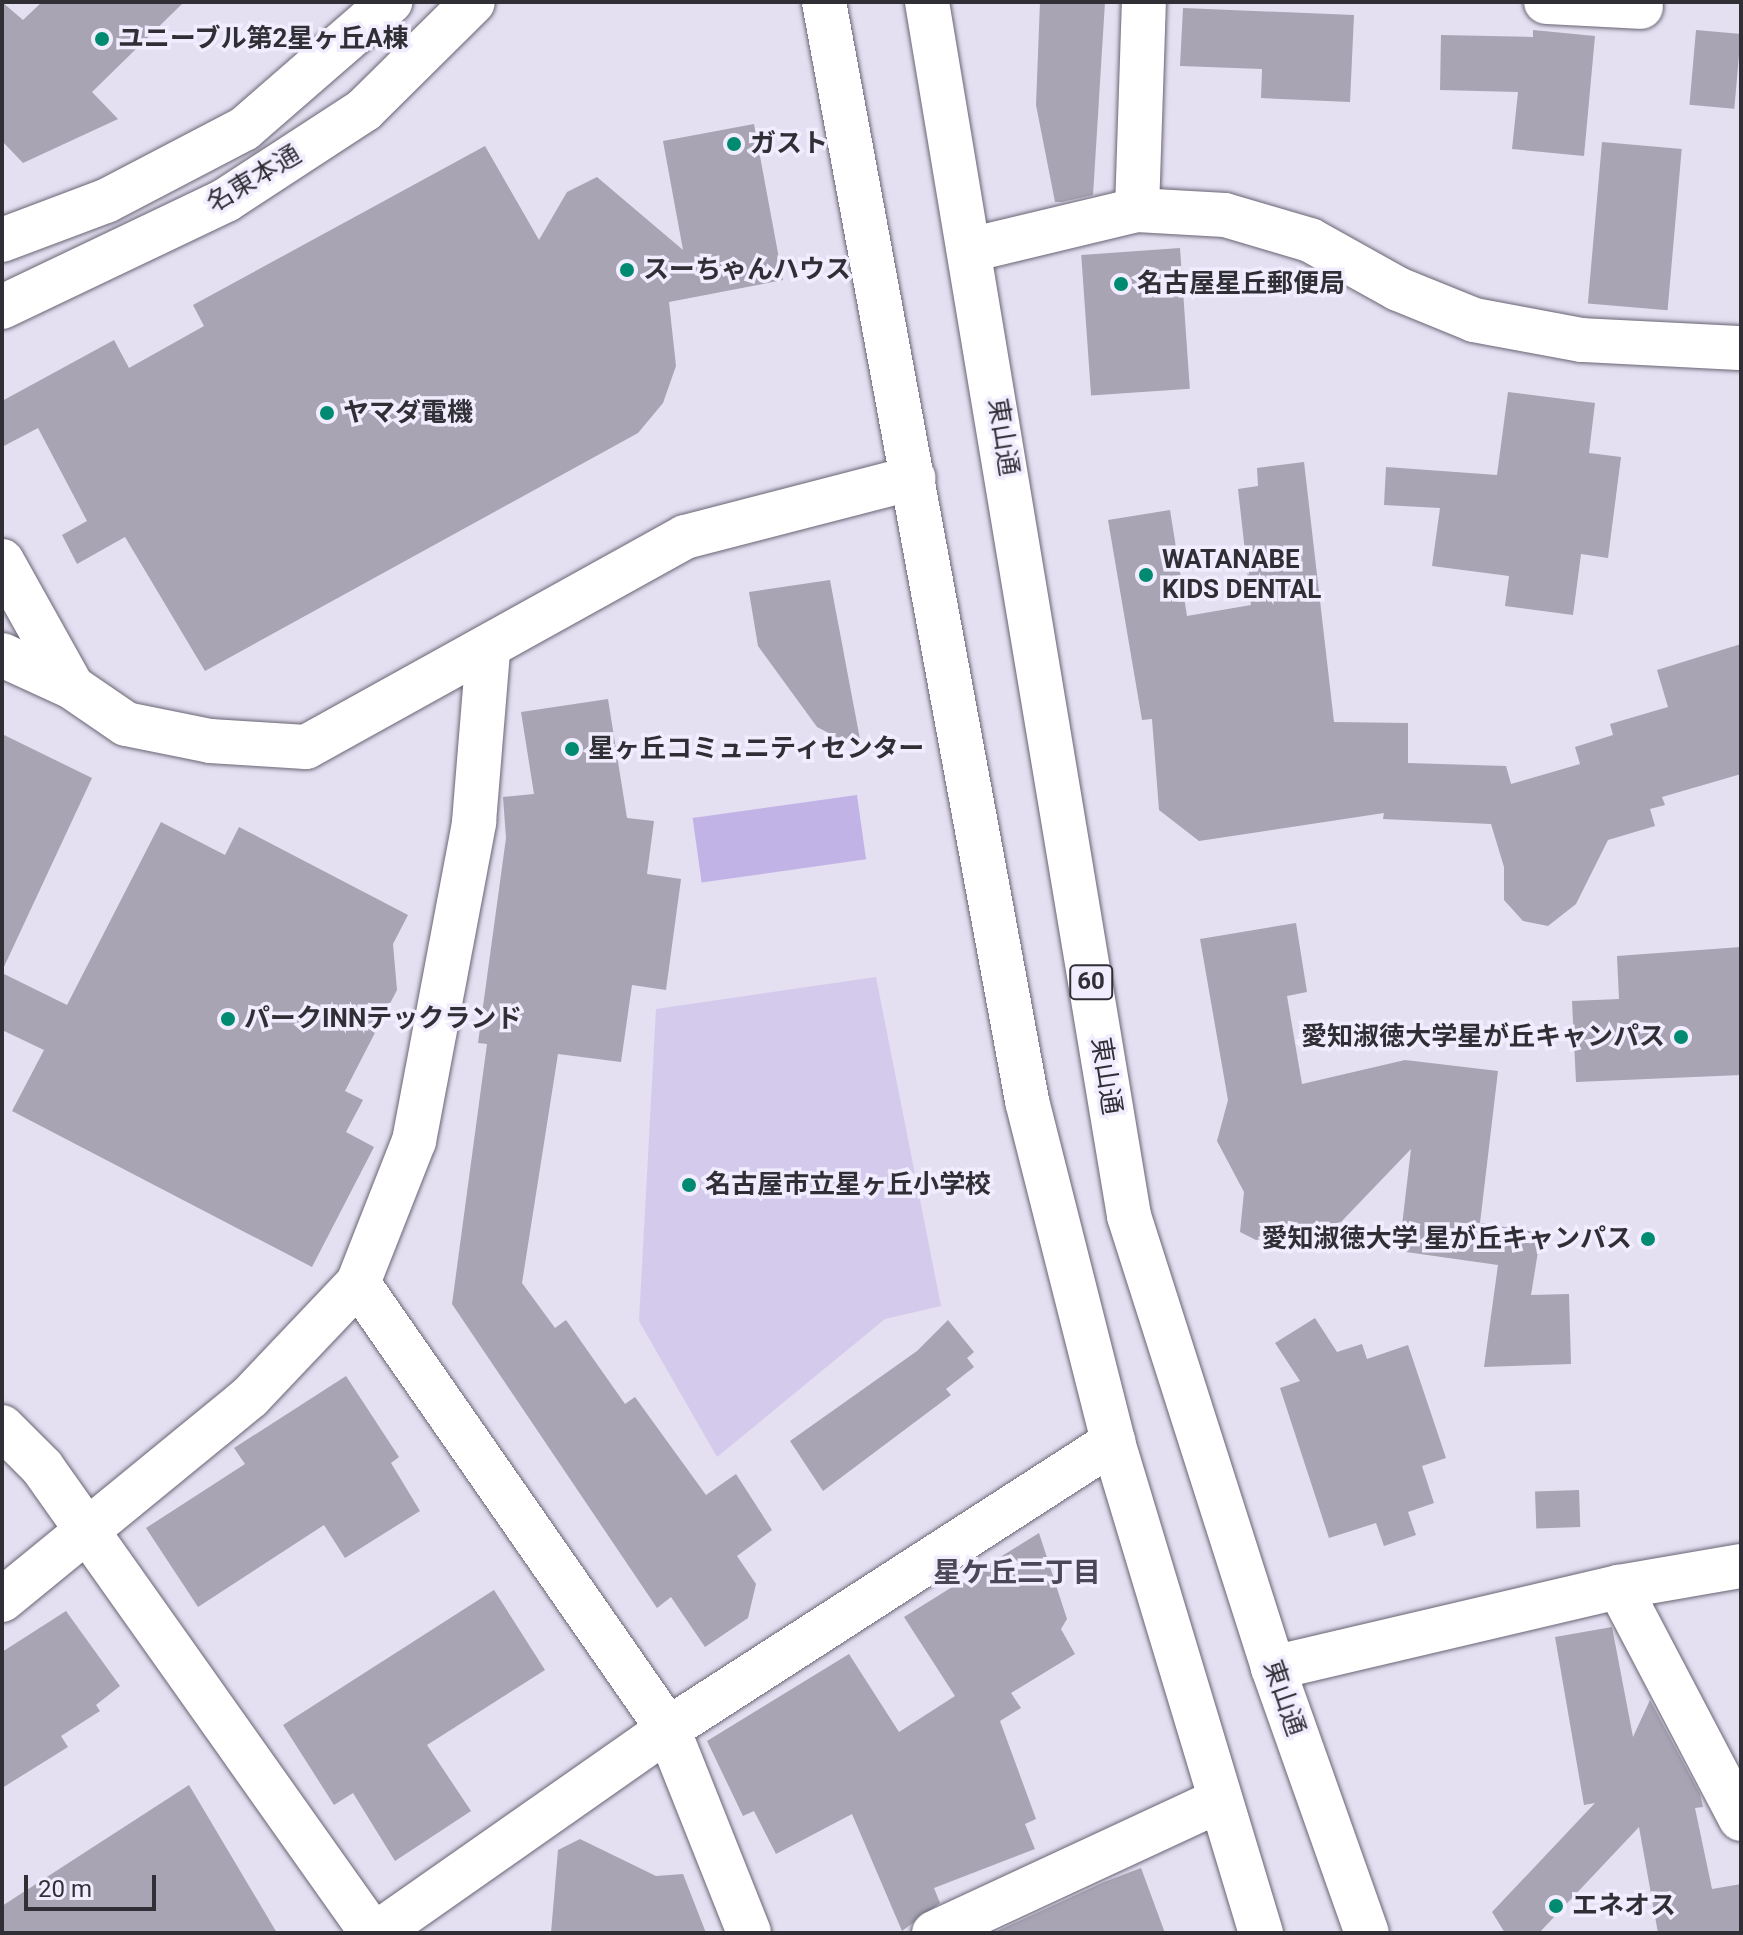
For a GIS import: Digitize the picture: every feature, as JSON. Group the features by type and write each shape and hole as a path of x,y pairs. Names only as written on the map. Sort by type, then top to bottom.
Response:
{"street":[{"name":"名東本通","path":"2,240 106,201 244,129 390,2"},
{"name":"名東本通","path":"2,307 226,200 364,110 473,2"},
{"path":"824,2 1027,1101 1113,1442 1261,1933"},
{"name":"東山通","path":"927,2 974,249 1129,1216 1273,1668 1367,1933"},
{"path":"1137,210 1144,2"},
{"path":"1546,2 1641,7"},
{"path":"974,249 1137,210 1225,215 1310,240 1398,289 1474,320 1582,340 1741,348"},
{"path":"2,655 72,687 126,724 210,741 306,747 488,653 685,537 913,478"},
{"path":"2,561 72,687"},
{"path":"2,1600 250,1397 358,1283 414,1141 474,822 488,653"},
{"path":"358,1283 668,1729 749,1933"},
{"path":"2,1427 42,1467 84,1533 374,1933 668,1729 1113,1442"},
{"path":"1273,1668 1619,1587 1741,1566"},
{"path":"1619,1587 1741,1819"},
{"path":"934,1933 1219,1801"}],"shaded area":[{"path":"857,795 866,859 702,882 693,818"},
{"path":"876,977 941,1306 885,1319 717,1457 639,1321 656,1009"}],"building":[{"path":"2,2 23,20 42,2 184,2 92,92 118,119 23,163 2,141"},
{"path":"1040,2 1105,2 1093,195 1062,202 1055,202 1036,105"},
{"path":"1183,8 1354,15 1350,102 1261,98 1262,69 1180,66"},
{"path":"1533,30 1595,36 1584,156 1512,149 1518,92 1440,90 1441,35 1533,37"},
{"path":"1696,30 1741,34 1734,109 1689,105"},
{"name":"ヤマダ電機","path":"754,124 783,280 669,302 676,366 663,403 638,433 205,671 125,537 77,564 62,535 87,521 38,428 2,447 2,401 114,340 129,368 204,326 193,305 485,146 539,240 567,192 597,177 683,250 663,141"},
{"path":"1602,142 1682,149 1668,310 1588,303"},
{"path":"1180,248 1190,389 1091,396 1081,255"},
{"path":"1508,392 1595,403 1589,453 1621,457 1608,558 1581,554 1573,615 1505,606 1509,576 1432,566 1440,508 1384,505 1386,467 1497,475"},
{"path":"1304,462 1334,722 1408,723 1408,763 1506,766 1511,784 1580,764 1575,747 1613,735 1610,724 1668,707 1657,670 1741,644 1741,774 1662,797 1665,805 1650,809 1655,826 1608,840 1576,904 1548,926 1523,921 1504,900 1504,867 1491,824 1383,819 1384,813 1199,841 1159,810 1152,719 1142,720 1108,520 1170,510 1187,616 1251,605 1238,489 1258,486 1257,468"},
{"path":"830,580 862,750 817,727 758,646 749,592"},
{"path":"608,699 627,818 654,821 647,874 681,879 666,990 632,985 621,1062 558,1054 522,1283 555,1328 566,1320 625,1404 635,1397 706,1495 736,1474 772,1530 737,1556 756,1584 748,1618 705,1647 671,1597 657,1608 452,1304 487,1044 478,1043 506,838 503,797 534,794 521,712"},
{"path":"2,734 92,778 2,971"},
{"name":"パークINNテックランド","path":"161,822 225,855 239,827 408,915 393,944 397,990 345,1091 363,1100 346,1132 374,1147 312,1267 12,1111 44,1050 2,1030 2,973 67,1005"},
{"path":"1296,923 1307,992 1287,996 1302,1084 1405,1060 1498,1071 1480,1223 1541,1233 1531,1295 1569,1294 1571,1364 1484,1367 1498,1265 1399,1251 1411,1149 1341,1222 1256,1240 1240,1232 1244,1192 1217,1141 1228,1100 1200,939"},
{"name":"愛知淑徳大学星が丘キャンパス","path":"1741,947 1741,1075 1576,1082 1572,1001 1619,999 1617,956"},
{"path":"1315,1318 1337,1352 1362,1344 1367,1359 1408,1345 1446,1458 1422,1466 1434,1503 1408,1512 1416,1535 1384,1546 1376,1523 1329,1538 1280,1388 1300,1381 1275,1343"},
{"path":"948,1320 974,1352 967,1358 974,1367 946,1389 951,1395 823,1491 790,1441 917,1351"},
{"path":"346,1376 399,1457 391,1463 420,1511 345,1558 324,1525 198,1607 146,1528 245,1464 234,1448"},
{"path":"1579,1490 1580,1527 1536,1529 1535,1492"},
{"path":"1039,1533 1067,1619 1061,1629 1075,1654 1011,1693 1021,1708 1000,1721 1036,1819 1025,1824 1035,1849 934,1888 940,1903 902,1931 852,1814 776,1854 754,1811 743,1816 707,1741 849,1654 899,1732 955,1696 904,1617"},
{"path":"494,1590 545,1670 427,1745 471,1811 395,1861 353,1793 334,1805 283,1725"},
{"path":"66,1611 120,1686 96,1705 100,1711 61,1736 68,1747 2,1788 2,1652"},
{"path":"1612,1627 1633,1737 1650,1700 1700,1794 1703,1807 1695,1808 1712,1889 1741,1884 1741,1933 1658,1933 1639,1827 1539,1933 1505,1933 1492,1912 1595,1803 1584,1805 1555,1637"},
{"path":"189,1785 277,1933 2,1933 2,1906"},
{"path":"580,1839 656,1876 683,1874 706,1933 551,1933 558,1850"},
{"path":"1141,1868 1165,1933 993,1933 1104,1882"}],"place":[{"name":"ユニーブル第2星ヶ丘A棟","path":"102,39"},
{"name":"ガスト","path":"734,144"},
{"name":"スーちゃんハウス","path":"627,270"},
{"name":"名古屋星丘郵便局","path":"1121,284"},
{"name":"ヤマダ電機","path":"327,413"},
{"name":"WATANABE KIDS DENTAL","path":"1146,575"},
{"name":"星ヶ丘コミュニティセンター","path":"572,749"},
{"name":"パークINNテックランド","path":"228,1019"},
{"name":"愛知淑徳大学星が丘キャンパス","path":"1681,1037"},
{"name":"名古屋市立星ヶ丘小学校","path":"689,1185"},
{"name":"愛知淑徳大学 星が丘キャンパス","path":"1648,1239"},
{"name":"エネオス","path":"1556,1906"}],"district":[{"name":"星ケ丘二丁目","path":"1017,1573"}]}
